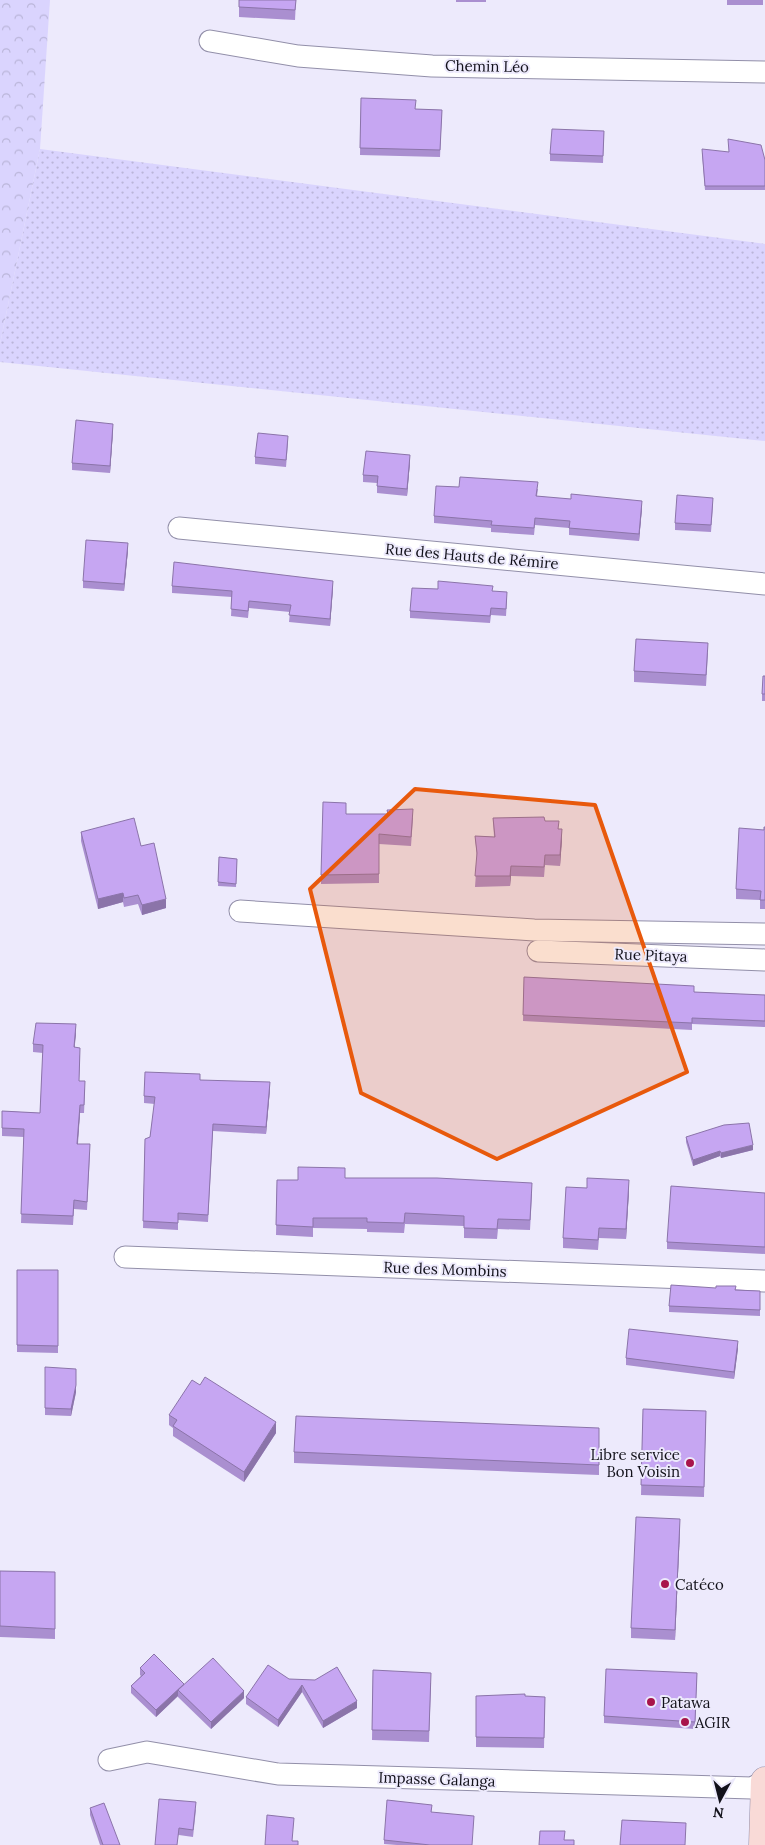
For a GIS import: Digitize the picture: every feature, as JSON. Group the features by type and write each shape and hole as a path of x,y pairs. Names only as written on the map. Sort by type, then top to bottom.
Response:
{"main road":[{"path":"763,1845 765,1781"}],"street":[{"name":"Chemin Léo","path":"210,41 298,56 432,66 765,72"},
{"name":"Rue des Hauts de Rémire","path":"179,528 765,584"},
{"path":"240,911 534,930 765,934"},
{"name":"Rue Pitaya","path":"538,951 765,960"},
{"name":"Rue des Mombins","path":"125,1257 765,1281"},
{"name":"Impasse Galanga","path":"109,1760 147,1752 278,1774 752,1788 765,1781"}],"highlighted area":[{"path":"415,789 595,805 687,1072 497,1159 361,1093 310,889"}],"green space":[{"path":"0,0 50,0 40,149 0,344"},
{"path":"40,149 765,244 765,441 0,362 0,344"}],"building":[{"path":"239,0 296,0 295,10 239,7"},
{"path":"361,98 416,100 415,109 442,110 440,150 360,148"},
{"path":"552,129 604,131 603,156 550,154"},
{"path":"728,139 761,145 765,160 765,186 705,186 702,149 729,152"},
{"path":"76,420 113,424 110,466 72,463"},
{"path":"258,433 288,436 286,460 255,457"},
{"path":"366,451 410,455 407,489 377,486 378,476 363,475"},
{"path":"460,477 538,482 536,496 571,499 571,494 642,501 639,534 569,528 570,521 535,518 534,528 491,525 492,521 434,516 436,486 459,487"},
{"path":"677,495 713,498 711,525 675,523"},
{"path":"86,540 128,543 124,584 83,581"},
{"path":"174,562 333,581 330,619 289,615 291,605 249,601 248,611 231,609 232,591 172,586"},
{"path":"438,581 493,586 492,591 507,592 506,609 491,608 490,616 410,611 412,588 438,589"},
{"path":"636,639 708,643 706,675 634,671"},
{"path":"763,676 765,676 765,694 762,694"},
{"path":"323,802 346,803 346,814 388,814 387,810 413,809 411,837 379,834 379,874 321,875"},
{"path":"544,817 545,821 559,821 558,829 562,829 560,855 545,855 544,867 511,866 510,876 475,876 477,853 475,836 495,837 493,818"},
{"path":"134,818 141,846 154,843 166,899 142,905 138,895 124,898 123,893 98,899 81,832"},
{"path":"764,827 765,900 760,900 761,891 736,889 739,828 764,830"},
{"path":"219,857 237,859 236,884 218,882"},
{"path":"524,977 694,986 694,992 765,995 765,1021 692,1018 692,1023 523,1015"},
{"path":"36,1023 76,1024 74,1047 80,1048 79,1081 85,1081 84,1105 80,1105 77,1144 90,1144 87,1202 74,1200 73,1216 21,1214 24,1129 2,1128 2,1111 40,1113 43,1045 33,1044"},
{"path":"145,1072 200,1074 200,1080 270,1082 266,1127 213,1124 208,1215 178,1213 178,1223 143,1221 145,1139 150,1137 155,1097 144,1096"},
{"path":"749,1123 753,1145 721,1153 720,1151 693,1160 686,1137 724,1125"},
{"path":"298,1167 345,1168 345,1178 437,1178 532,1183 530,1220 498,1219 497,1229 464,1228 464,1216 405,1213 404,1223 367,1222 367,1218 313,1218 313,1227 276,1225 277,1180 298,1180"},
{"path":"587,1178 629,1180 626,1229 599,1228 598,1240 563,1238 566,1187 587,1188"},
{"path":"671,1186 765,1193 765,1247 667,1242"},
{"path":"17,1270 58,1270 58,1346 17,1345"},
{"path":"671,1285 716,1288 716,1286 736,1286 735,1290 760,1291 760,1310 669,1306"},
{"path":"629,1329 738,1341 734,1372 626,1358"},
{"path":"45,1367 76,1369 76,1385 71,1409 45,1408"},
{"path":"205,1377 276,1422 244,1472 173,1426 177,1420 169,1415 192,1380 200,1385"},
{"path":"643,1409 706,1411 704,1487 641,1485"},
{"path":"296,1416 599,1428 599,1465 294,1452"},
{"path":"636,1517 680,1519 675,1630 631,1628"},
{"path":"0,1571 55,1572 55,1629 0,1626"},
{"path":"154,1654 184,1684 156,1710 131,1686 145,1673 140,1668"},
{"path":"213,1658 244,1691 211,1722 178,1690"},
{"path":"268,1665 289,1679 315,1680 337,1667 357,1701 323,1721 302,1685 278,1720 246,1697"},
{"name":"Patawa","path":"606,1669 697,1673 695,1722 604,1716"},
{"path":"373,1670 431,1673 429,1731 372,1730"},
{"path":"525,1694 525,1696 545,1697 544,1738 476,1737 476,1696"},
{"path":"159,1799 196,1802 193,1830 179,1828 177,1845 155,1845"},
{"path":"387,1800 432,1805 431,1812 474,1816 472,1845 430,1845 384,1840"},
{"path":"104,1803 120,1845 103,1845 90,1808"},
{"path":"267,1815 294,1818 292,1841 298,1841 298,1845 265,1845"},
{"path":"622,1820 686,1823 685,1845 620,1845"},
{"path":"540,1831 565,1831 564,1840 574,1840 574,1845 539,1845"}],"place":[{"name":"Libre service Bon Voisin","path":"690,1463"},
{"name":"Catéco","path":"665,1584"},
{"name":"Patawa","path":"651,1702"},
{"name":"AGIR","path":"685,1722"}]}
